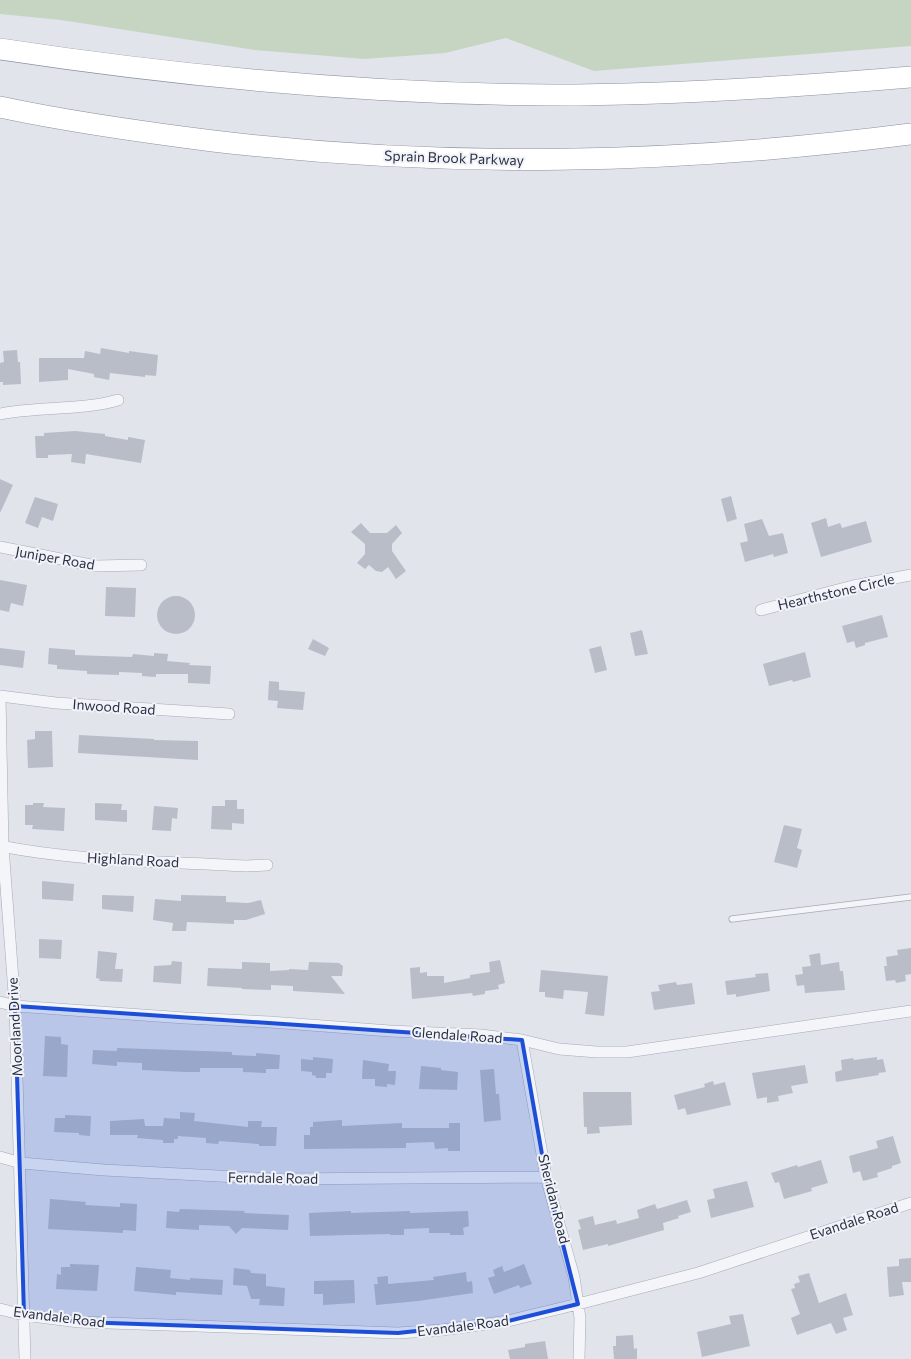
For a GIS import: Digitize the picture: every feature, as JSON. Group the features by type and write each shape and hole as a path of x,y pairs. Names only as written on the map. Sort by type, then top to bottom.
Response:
{"highway":[{"path":"0,49 229,79 332,87 452,93 555,95 658,93 779,87 911,76"},
{"name":"Sprain Brook Parkway","path":"0,107 100,125 202,140 332,153 424,158 564,160 658,157 788,148 911,134"}],"street":[{"path":"0,414 21,409 58,409 107,404 118,400"},
{"name":"Juniper Road","path":"0,547 96,566 141,565"},
{"name":"Hearthstone Circle","path":"761,610 853,586 911,575"},
{"name":"Inwood Road","path":"0,696 56,703 229,714"},
{"name":"Moorland Drive","path":"0,696 2,847 15,1006 21,1163 25,1359"},
{"name":"Highland Road","path":"2,847 23,851 87,857 246,866 267,865"},
{"name":"Glendale Road","path":"0,1002 15,1006 185,1018 481,1035 522,1040 559,1049 597,1052 627,1052 911,1011"},
{"name":"Sheridan Road","path":"522,1040 546,1177 574,1277 580,1318 579,1359"},
{"name":"Ferndale Road","path":"0,1156 21,1163 104,1170 273,1179 546,1177"},
{"name":"Evandale Road","path":"0,1309 24,1315 80,1322 398,1333 442,1330 508,1321 698,1273 911,1203"}],"lane":[{"path":"732,919 911,897"}],"highlighted area":[{"path":"15,1006 522,1040 546,1177 578,1304 508,1321 398,1333 79,1322 24,1315"}],"green space":[{"path":"0,0 911,0 911,46 594,71 506,38 445,53 364,59 255,50 61,20 0,14"}],"building":[{"path":"101,348 129,353 129,351 158,355 156,376 145,375 145,377 110,373 109,380 94,377 94,374 68,369 68,380 39,382 39,358 84,358 85,351 100,354"},
{"path":"17,350 18,362 20,362 21,384 3,385 3,382 0,382 0,363 4,362 3,351"},
{"path":"75,431 105,434 105,436 128,440 128,437 145,440 141,463 86,454 85,464 71,462 72,454 48,455 48,458 36,458 35,436 44,436 44,433"},
{"path":"0,479 13,485 0,513"},
{"path":"731,496 737,519 727,522 721,499"},
{"path":"35,497 58,504 53,521 42,517 38,528 25,523"},
{"path":"826,518 828,527 840,523 842,528 866,521 872,542 821,557 811,523"},
{"path":"762,519 769,536 783,533 788,553 774,557 773,554 745,562 740,543 748,541 744,524"},
{"path":"361,523 370,533 387,533 396,525 402,533 392,544 392,551 406,571 396,579 388,567 382,572 376,571 369,565 365,569 357,563 365,554 365,544 351,532"},
{"path":"0,580 27,585 23,606 11,603 9,612 0,610"},
{"path":"106,587 136,588 135,617 105,616"},
{"path":"176,596 183,597 189,602 194,608 194,622 189,628 183,633 176,634 169,633 163,628 158,622 157,615 158,608 163,602 169,597"},
{"path":"882,615 888,637 865,643 865,645 856,648 854,641 847,643 842,626"},
{"path":"642,630 648,654 635,656 630,633"},
{"path":"313,639 329,648 325,656 308,649"},
{"path":"601,646 607,670 595,673 589,649"},
{"path":"0,648 25,651 23,668 0,665"},
{"path":"49,648 75,650 75,655 132,657 133,654 154,656 154,653 168,654 167,661 211,666 210,684 188,683 188,674 156,674 156,677 142,676 142,673 119,672 119,675 87,674 87,671 57,669 57,665 48,664"},
{"path":"805,652 811,677 769,686 763,664"},
{"path":"269,681 279,682 279,690 305,692 303,710 277,708 278,701 268,700"},
{"path":"35,731 52,731 53,767 28,768 27,740 35,739"},
{"path":"79,735 198,741 198,760 78,753"},
{"path":"225,800 237,800 237,809 244,809 244,824 232,823 232,830 211,829 212,806 225,806"},
{"path":"33,803 44,803 43,807 65,808 64,831 32,829 33,825 25,825 25,805 33,805"},
{"path":"95,803 122,804 121,810 127,810 127,822 95,820"},
{"path":"154,806 178,808 177,819 172,818 171,831 152,830"},
{"path":"784,825 802,829 797,848 802,850 797,868 774,862"},
{"path":"42,881 74,884 73,901 42,899"},
{"path":"102,895 134,896 133,912 102,909"},
{"path":"181,895 226,896 226,902 248,903 261,900 265,914 246,920 234,920 234,924 187,922 186,931 172,931 173,923 153,920 155,899 181,901"},
{"path":"39,939 62,940 61,959 39,958"},
{"path":"911,948 911,974 905,975 906,981 896,983 895,980 886,981 884,966 887,966 886,957 898,955 897,950"},
{"path":"98,951 117,953 115,969 123,969 122,982 99,981 100,979 96,978"},
{"path":"820,953 821,965 839,962 840,971 843,971 845,990 805,993 804,985 797,986 795,975 803,974 802,967 811,966 809,955"},
{"path":"500,960 505,983 498,985 499,989 485,991 485,994 473,996 472,993 412,999 410,968 420,967 420,973 427,972 427,976 444,976 444,983 470,978 470,975 490,972 489,962"},
{"path":"172,961 182,962 181,984 153,982 154,966 171,965"},
{"path":"242,962 270,963 270,971 308,970 309,962 339,963 343,966 342,976 331,976 345,994 293,991 293,986 271,985 271,990 207,986 208,968 242,969"},
{"path":"541,970 608,976 604,1016 585,1014 588,992 564,990 563,999 545,997 545,992 539,992"},
{"path":"768,973 770,991 736,997 736,994 727,995 725,981 756,977 755,974"},
{"path":"676,982 677,985 692,983 695,1004 654,1010 651,992 660,991 658,985"},
{"path":"45,1036 61,1037 61,1044 68,1045 67,1077 43,1076"},
{"path":"117,1048 232,1052 232,1055 256,1056 256,1053 280,1055 279,1069 266,1069 266,1073 243,1072 243,1068 200,1068 200,1072 185,1072 142,1070 142,1063 117,1062 117,1066 92,1064 93,1050 117,1051"},
{"path":"313,1057 333,1059 332,1073 326,1073 326,1078 316,1078 316,1076 312,1075 312,1072 301,1071 301,1059 313,1060"},
{"path":"877,1057 877,1060 883,1059 886,1072 878,1073 879,1075 836,1082 835,1072 842,1070 841,1060"},
{"path":"363,1060 389,1064 388,1071 396,1071 395,1085 387,1084 387,1087 375,1086 375,1079 362,1079"},
{"path":"805,1065 808,1083 791,1086 793,1093 778,1096 779,1101 767,1103 767,1097 757,1099 752,1073"},
{"path":"421,1066 458,1072 457,1090 419,1089"},
{"path":"494,1069 496,1094 499,1094 501,1120 484,1122 480,1070"},
{"path":"713,1081 714,1085 725,1082 731,1105 687,1115 685,1108 678,1110 674,1095 705,1087 704,1084"},
{"path":"583,1092 631,1092 632,1125 599,1127 600,1133 587,1134 587,1127 584,1127"},
{"path":"180,1112 195,1113 194,1121 248,1127 248,1121 262,1121 261,1127 277,1127 276,1146 219,1141 218,1144 206,1143 206,1138 178,1136 178,1139 174,1139 174,1143 163,1143 163,1140 137,1138 138,1135 110,1135 110,1121 144,1119 145,1126 163,1126 164,1118 180,1119"},
{"path":"65,1115 91,1116 90,1136 79,1135 79,1133 54,1132 55,1118 65,1118"},
{"path":"342,1120 342,1126 402,1123 402,1128 449,1128 449,1123 460,1123 460,1151 448,1151 448,1148 435,1149 434,1142 406,1143 406,1148 304,1149 304,1135 310,1135 310,1127 313,1127 313,1122"},
{"path":"893,1136 901,1163 877,1173 878,1177 863,1181 860,1171 853,1173 849,1156 878,1148 876,1141"},
{"path":"821,1160 828,1183 811,1188 812,1191 784,1199 779,1182 775,1183 771,1173"},
{"path":"747,1181 754,1207 711,1218 707,1200 715,1198 713,1189"},
{"path":"50,1199 86,1202 85,1205 120,1207 120,1203 137,1204 136,1231 123,1230 123,1233 48,1229"},
{"path":"687,1200 691,1212 663,1223 664,1230 608,1246 608,1244 583,1250 578,1230 581,1229 578,1220 593,1216 595,1225 616,1220 617,1224 639,1218 637,1210 655,1204 657,1209"},
{"path":"180,1209 245,1211 244,1213 289,1215 288,1230 242,1228 236,1234 229,1226 199,1225 199,1230 166,1228 167,1211 179,1212"},
{"path":"351,1211 351,1213 410,1211 410,1213 468,1211 469,1226 463,1228 464,1235 429,1233 429,1228 404,1229 404,1235 310,1236 309,1213"},
{"path":"911,1258 911,1282 902,1282 904,1295 889,1297 887,1267 899,1266 899,1259"},
{"path":"70,1264 99,1265 97,1291 56,1289 57,1274 61,1275 61,1267 70,1267"},
{"path":"524,1264 532,1284 520,1288 519,1285 494,1294 488,1278 495,1276 493,1270 502,1266 504,1272"},
{"path":"136,1267 171,1270 170,1278 223,1280 222,1295 176,1292 176,1295 134,1291"},
{"path":"234,1268 250,1270 251,1273 266,1274 266,1286 285,1288 284,1306 259,1305 260,1299 251,1299 247,1286 233,1285"},
{"path":"466,1272 467,1282 472,1281 473,1293 376,1305 374,1284 378,1284 377,1277 388,1276 388,1284 434,1280 433,1277"},
{"path":"809,1273 819,1303 846,1293 853,1315 843,1318 847,1330 836,1334 831,1323 797,1335 791,1318 800,1314 791,1289 795,1288 794,1284 800,1282 798,1276"},
{"path":"354,1280 355,1303 323,1305 323,1294 314,1294 314,1281"},
{"path":"743,1314 750,1346 702,1357 697,1332 731,1324 729,1316"},
{"path":"633,1335 634,1349 637,1348 637,1359 614,1359 613,1346 616,1346 616,1336"},
{"path":"545,1341 548,1359 510,1359 508,1350 525,1347 525,1344"}]}
